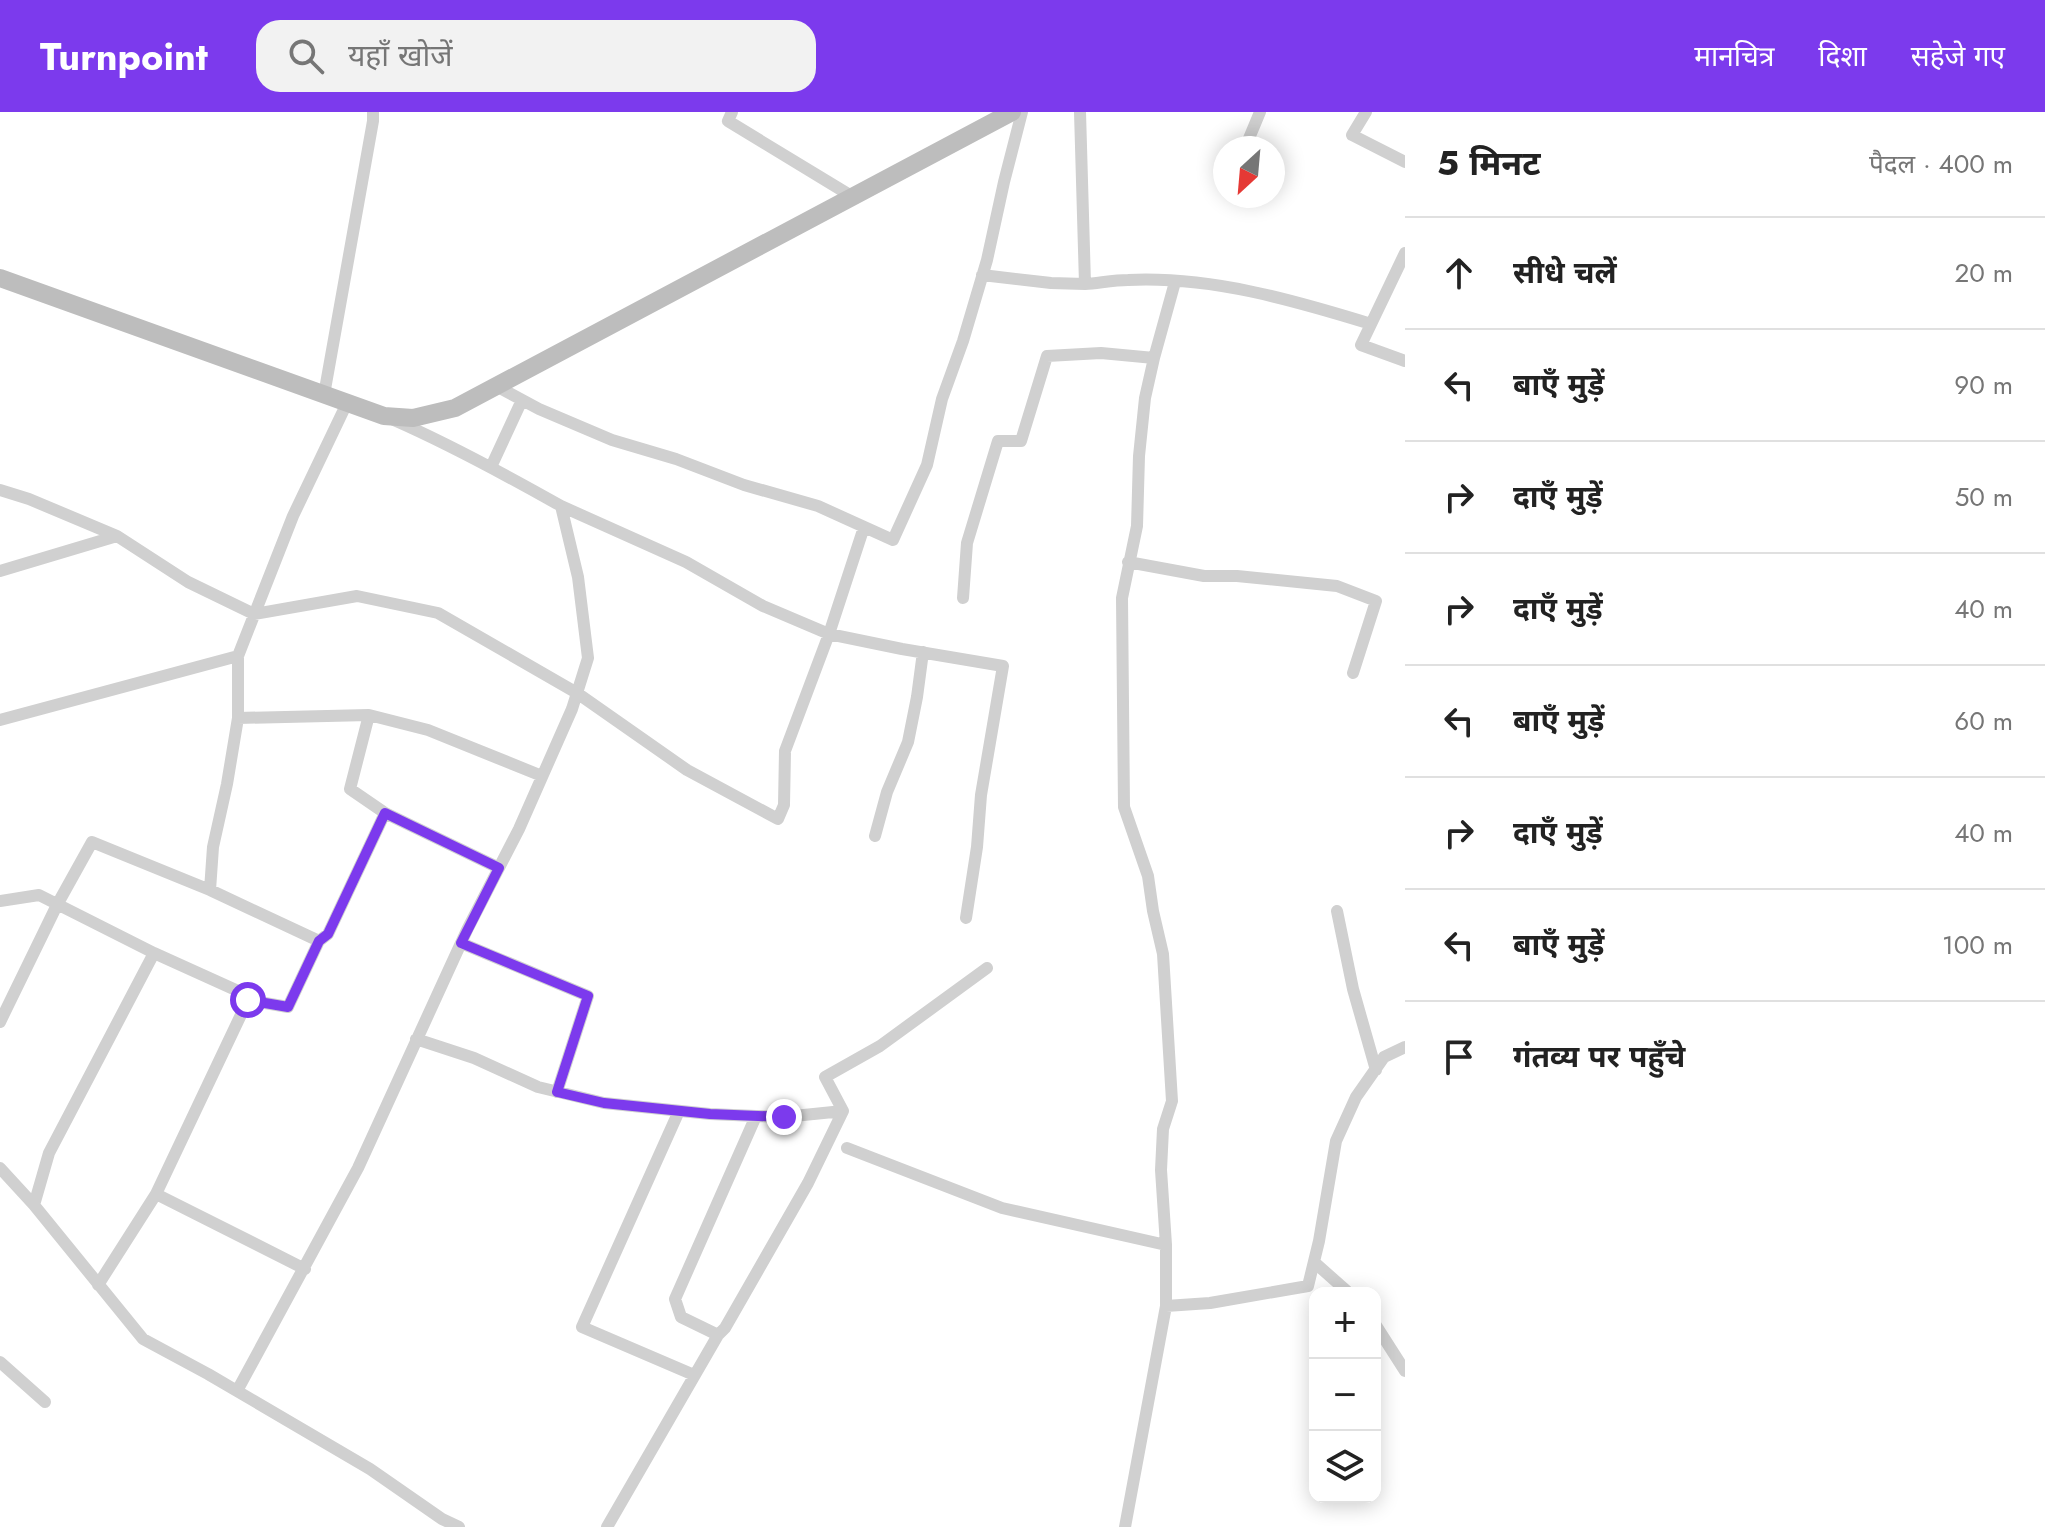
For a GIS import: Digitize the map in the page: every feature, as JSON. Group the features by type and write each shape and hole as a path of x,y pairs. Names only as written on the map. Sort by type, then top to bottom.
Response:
{"main road":[{"path":"0,278 384,416 413,418 455,408 1012,112"}],"street":[{"path":"324,395 373,112"},
{"path":"732,112 728,121 853,197"},
{"path":"496,386 612,440 676,459 744,485 818,506 893,540 927,465 942,399 982,275 1022,112"},
{"path":"1080,112 1085,284"},
{"path":"1250,136 1260,112"},
{"path":"1366,112 1352,135 1405,162"},
{"path":"1405,253 1361,345 1405,361"},
{"path":"982,275 1051,283 1130,280 1199,283 1265,295 1371,324"},
{"path":"1125,1527 1166,1306 1161,1170 1163,1129 1172,1101 1163,954 1148,876 1124,807 1122,598 1137,526 1145,398 1175,282"},
{"path":"963,598 967,543 998,441 1021,441 1047,356 1101,353 1154,358"},
{"path":"491,467 522,400"},
{"path":"210,890 213,847 238,718 238,656 293,516 347,403"},
{"path":"384,416 431,436 561,506 686,562 763,606 829,634 1003,666 981,795 966,918"},
{"path":"0,490 117,536 188,582 254,614 357,596 438,613 577,693 687,770 778,819 784,805 785,751 829,634 864,527"},
{"path":"237,1391 358,1168 572,709 588,658 578,577 561,506"},
{"path":"0,571 117,536"},
{"path":"1128,562 1204,576 1237,576 1337,586 1376,601 1353,673"},
{"path":"875,836 887,792 908,742 923,652"},
{"path":"0,720 238,656"},
{"path":"238,718 369,715 428,730 542,776"},
{"path":"369,715 350,789 385,813 499,868"},
{"path":"0,901 39,895 238,991 248,1000 288,1007 319,941 328,934 385,813"},
{"path":"0,1022 5,999 92,842 210,890 319,941"},
{"path":"1337,911 1353,989 1376,1070"},
{"path":"461,943 588,996 557,1092"},
{"path":"34,1205 49,1153 154,953"},
{"path":"843,1111 825,1077 880,1046 987,968"},
{"path":"98,1285 156,1194 248,1000"},
{"path":"416,1039 474,1058 538,1087 604,1103 784,1117 843,1111"},
{"path":"1166,1306 1210,1303 1308,1286 1336,1141 1356,1097 1384,1057 1405,1047"},
{"path":"679,1111 582,1327 694,1375"},
{"path":"607,1527 808,1183 843,1111"},
{"path":"718,1335 681,1317 675,1299 756,1116"},
{"path":"847,1148 1002,1208 1166,1245"},
{"path":"0,1168 143,1339 370,1469 442,1519 459,1527"},
{"path":"156,1194 305,1269"},
{"path":"1314,1262 1342,1287"},
{"path":"1381,1333 1405,1371"},
{"path":"0,1362 45,1402"}],"route":[{"path":"248,1000 288,1007 319,941 328,934 385,813 499,868 461,943 588,996 557,1092 604,1103 710,1114 784,1117"}]}
